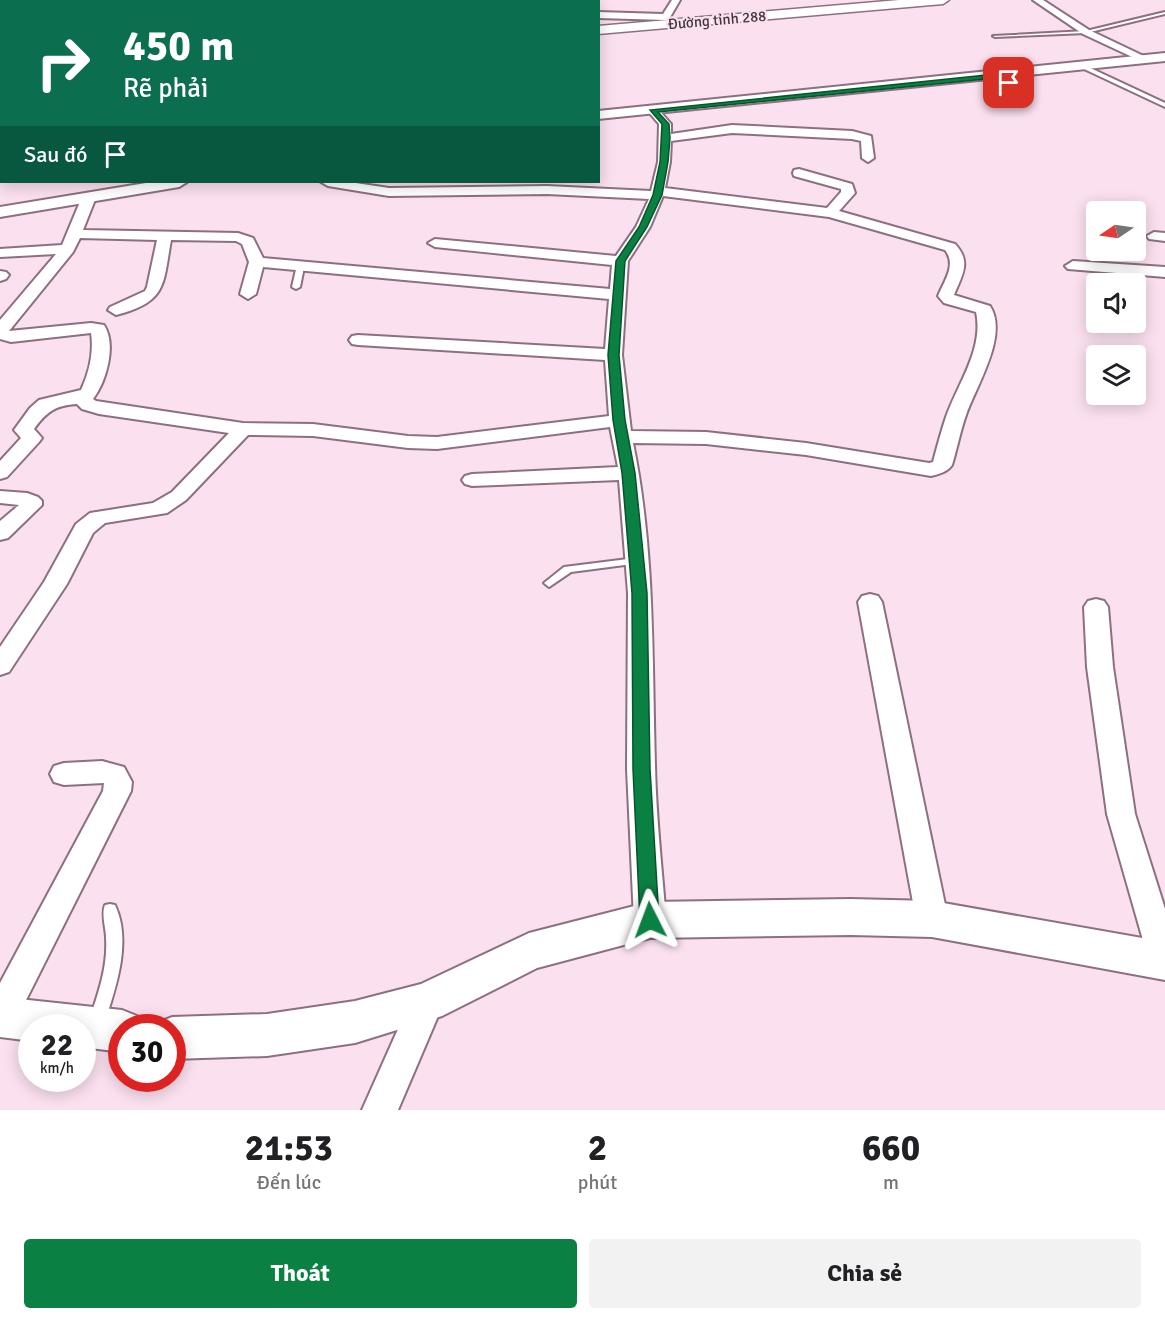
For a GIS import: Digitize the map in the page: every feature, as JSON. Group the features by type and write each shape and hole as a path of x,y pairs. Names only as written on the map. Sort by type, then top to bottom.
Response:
{"main road":[{"name":"Đường tỉnh 288","path":"600,30 943,0"}],"street":[{"path":"600,15 666,17 676,0"},
{"path":"1037,0 1086,32 1147,60"},
{"path":"600,115 1165,57"},
{"path":"650,920 641,769 640,593 613,355 620,261 643,227 658,193 667,138 665,124 653,110"},
{"path":"667,138 732,129 862,136 867,139 868,158"},
{"path":"803,147 807,132"},
{"path":"799,173 847,187 848,193 830,213"},
{"path":"0,212 173,183"},
{"path":"82,398 89,405 99,408 243,429 313,430 408,442 437,444 621,429 806,449 923,470 931,470 942,465 956,416 981,357 988,327 984,309 950,300 946,296 960,267 956,252 950,247 830,213 658,193 536,190 389,192 334,183"},
{"path":"0,473 32,438 24,430 44,404 52,400 82,398 89,393 96,375 101,336 98,329 11,337 1,329 68,249 76,234 89,197"},
{"path":"76,234 238,237 248,241 257,262 248,294"},
{"path":"116,310 151,294 155,287 165,235"},
{"path":"435,243 620,261"},
{"path":"0,253 68,249"},
{"path":"257,262 443,277 618,295"},
{"path":"1073,266 1165,272"},
{"path":"358,340 613,355"},
{"path":"0,666 55,584 84,529 98,518 159,508 179,496 243,429"},
{"path":"472,480 628,473"},
{"path":"0,497 27,499 31,501 31,505 0,533"},
{"path":"870,602 932,919"},
{"path":"186,1038 267,1035 355,1022 427,1002 529,952 650,920 840,917 932,919 1165,961 1121,814 1100,667 1096,607"},
{"path":"64,774 102,772 114,775 118,782 117,791 0,1017 108,1029"},
{"path":"380,1110 427,1002"}],"lane":[{"path":"995,36 1086,32 1165,14"},
{"path":"1084,67 1165,105"},
{"path":"996,76 1022,91"},
{"path":"296,287 300,267"},
{"path":"549,583 568,569 636,561"},
{"path":"110,910 116,953 110,1014"}],"route":[{"path":"650,920 641,769 640,593 613,355 620,261 643,227 657,195 664,162 667,138 665,124 653,110 996,76 1009,83"}]}
